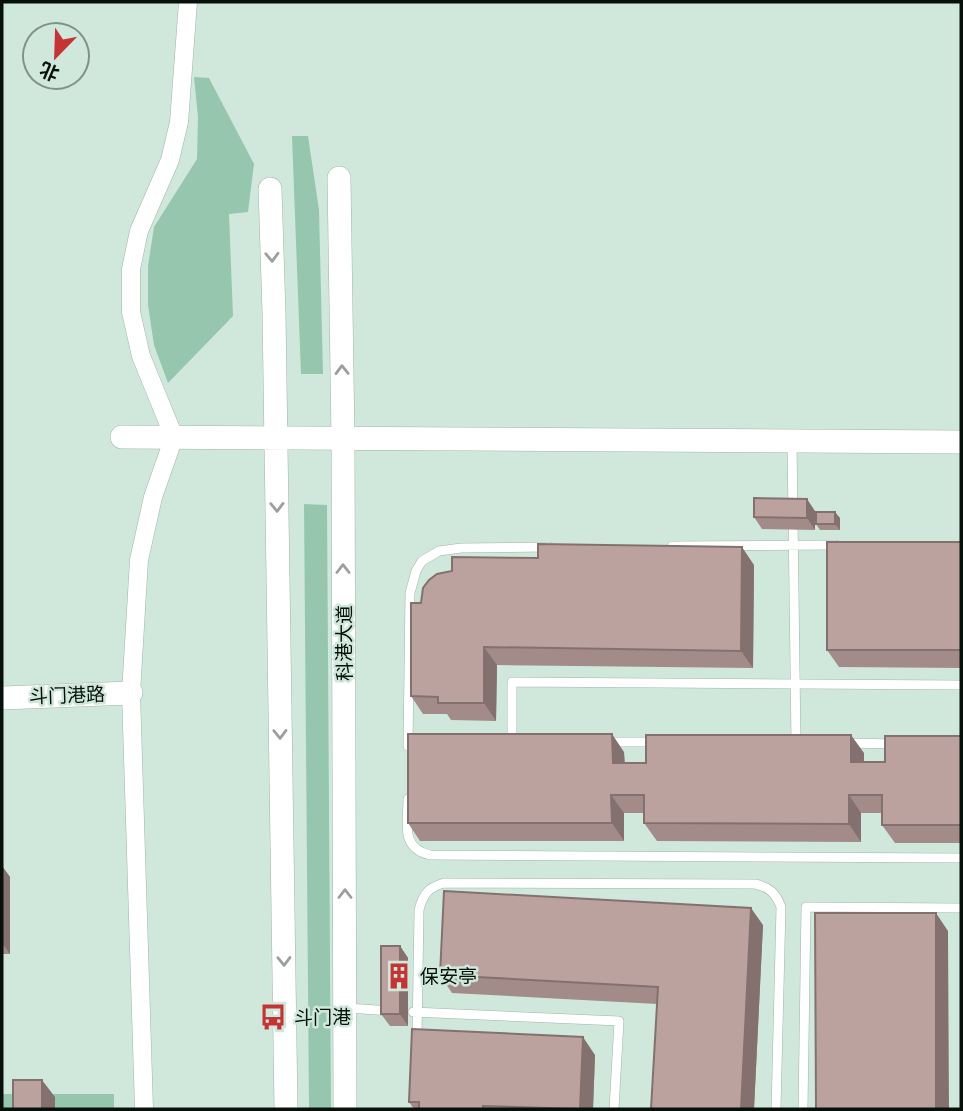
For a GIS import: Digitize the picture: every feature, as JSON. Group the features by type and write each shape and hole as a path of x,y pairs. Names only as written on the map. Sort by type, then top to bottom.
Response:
{"street":[{"path":"144,1109 131,693 139,560 153,497 174,438 141,356 131,312 131,270 139,231 170,160 179,122 188,2"},
{"name":"科港大道","path":"339,178 343,438 345,1109"},
{"path":"270,189 286,1109"},
{"path":"121,437 961,442"},
{"name":"斗门港路","path":"2,698 131,693"}],"lane":[{"path":"792,441 796,743"},
{"path":"669,546 845,545"},
{"path":"408,754 410,593 416,571 422,561 450,548 558,547"},
{"path":"512,741 512,682 961,685"},
{"path":"408,741 421,741"},
{"path":"499,741 525,741"},
{"path":"593,742 661,742"},
{"path":"782,743 809,743"},
{"path":"836,743 903,744"},
{"path":"408,795 410,843 415,849 430,855 961,858"},
{"path":"416,1054 407,1011 419,909 426,892 435,886 444,883 755,884 772,891 781,907 776,1109"},
{"path":"803,1109 806,907 961,908"},
{"path":"345,1008 619,1021 614,1109"}],"green space":[{"path":"194,77 209,78 254,164 248,212 229,214 233,316 168,383 154,345 148,305 148,266 154,227 197,159 198,117"},
{"path":"292,136 308,136 319,210 323,374 301,374"},
{"path":"304,504 327,505 331,1109 309,1109"},
{"path":"2,1094 114,1094 114,1109 2,1109"}],"building":[{"path":"754,498 807,499 807,518 754,517"},
{"path":"816,512 835,512 835,524 816,524"},
{"path":"827,542 961,542 961,650 827,650"},
{"path":"538,544 742,547 741,651 484,647 484,703 438,703 438,697 411,696 411,603 421,603 423,588 429,580 437,574 452,571 452,557 538,558"},
{"path":"408,734 612,734 613,763 646,763 646,735 851,735 851,762 885,762 885,736 961,736 961,825 882,825 882,795 849,795 849,824 644,823 644,795 611,795 612,823 408,823"},
{"path":"444,891 751,908 741,1109 651,1109 658,987 440,975"},
{"path":"815,913 936,913 936,1109 816,1109"},
{"path":"381,946 400,946 400,1014 381,1014"},
{"path":"412,1029 583,1037 580,1109 483,1106 483,1109 419,1109 419,1102 409,1102"},
{"path":"13,1080 42,1080 42,1109 13,1109"}],"place":[{"name":"保安亭","path":"399,976"},
{"name":"斗门港","path":"273,1017"}]}
